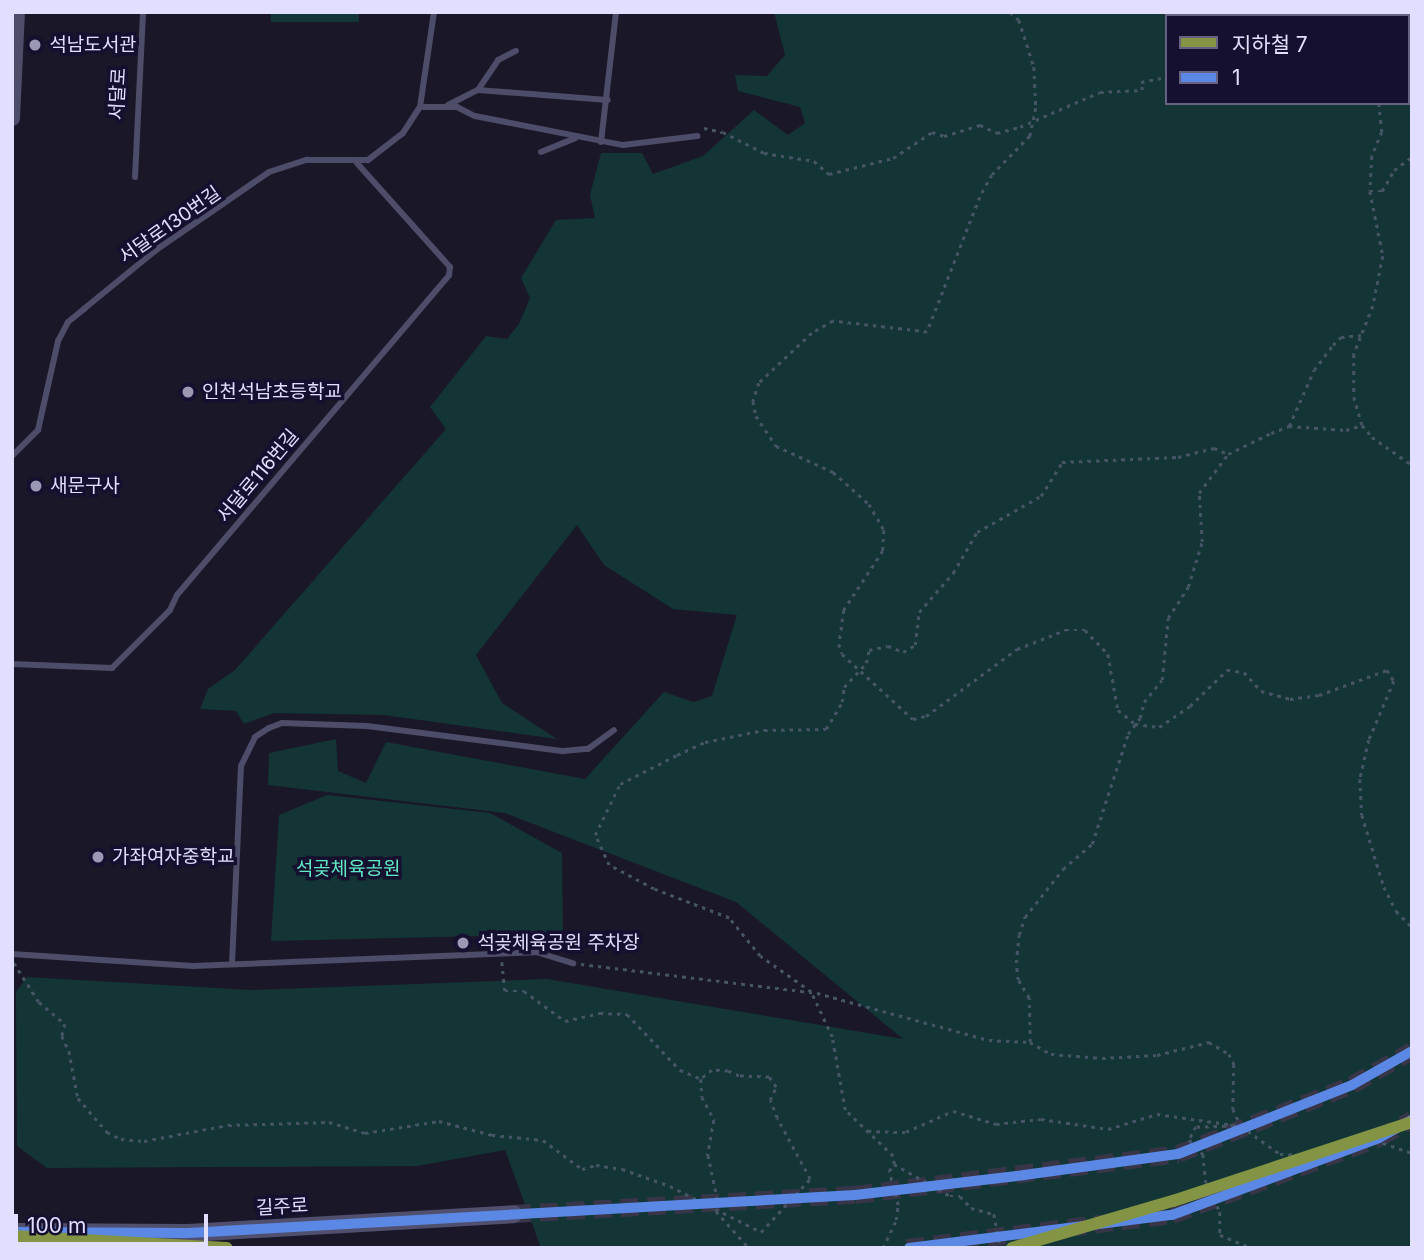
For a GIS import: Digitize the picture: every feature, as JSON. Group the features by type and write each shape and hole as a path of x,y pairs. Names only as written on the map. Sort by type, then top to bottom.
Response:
{"main road":[{"name":"길주로","path":"12,1232 188,1233 513,1214"}],"street":[{"path":"12,118 17,12"}],"lane":[{"name":"서달로","path":"135,177 143,12"},
{"path":"357,163 386,149 420,107 434,12"},
{"path":"601,142 608,100 611,35 617,12"},
{"path":"446,106 478,90 498,60 516,51"},
{"path":"478,90 608,100"},
{"path":"420,107 446,106 601,142 673,142 697,136"},
{"path":"541,152 576,138"},
{"name":"서달로130번길","path":"12,456 38,430 58,341 68,322 156,250 269,172 307,160 357,163"},
{"name":"서달로116번길","path":"12,664 112,668 170,610 177,595 449,275 450,267 357,163"},
{"path":"232,964 241,766 255,737 269,728 282,723 366,726 563,751 588,749 614,730"},
{"path":"12,954 128,963 232,964 502,956 536,951 573,962"}],"path":[{"path":"1010,12 1019,20 1031,56 1035,118 1030,136 992,176 980,197 927,332 833,321 812,333 759,383 753,401 756,416 776,446 833,472 869,504 884,530 883,551 844,610 841,627 842,654 913,719 926,716 1017,649 1065,630 1085,630 1108,654 1114,704 1135,724 1158,727 1190,706 1227,670 1244,672 1261,691 1290,699 1320,695 1387,670 1394,681 1369,740 1360,779 1362,815 1384,887 1396,911 1412,926"},
{"path":"697,136 705,127 723,132 765,153 814,162 829,174 893,158 932,132 944,136 980,125 997,133 1100,92 1142,90 1140,82 1165,77"},
{"path":"1378,105 1382,132 1372,156 1370,191 1383,256 1373,306 1361,335 1353,368 1355,406 1363,425 1412,465"},
{"path":"1370,191 1382,191 1394,170 1412,157"},
{"path":"1289,426 1295,405 1333,345 1341,337 1361,335"},
{"path":"1030,1042 1029,998 1018,980 1016,963 1019,935 1025,917 1063,869 1092,844 1098,815 1144,702 1162,680 1168,618 1188,587 1202,542 1199,493 1228,454 1289,426 1346,430 1363,425"},
{"path":"883,1248 896,1220 898,1205 889,1171 894,1164 893,1156 845,1110 832,1037 811,992 760,956 729,918 654,889 609,865 595,835 620,784 705,742 765,730 826,729 857,669 866,663 872,648 888,646 903,652 915,645 919,612 953,573 977,532 1041,496 1062,462 1178,457 1214,448 1228,454"},
{"path":"502,956 505,990 524,991 565,1021 600,1013 627,1014 680,1070 701,1079"},
{"path":"12,960 39,1002 65,1024 61,1036 69,1051 78,1098 107,1132 121,1139 144,1141 228,1125 329,1122 365,1133 439,1121 492,1135 543,1140 582,1169 596,1165 622,1170 694,1195 713,1209 761,1232 810,1179 770,1100 776,1087 769,1077 712,1070 701,1079"},
{"path":"573,962 811,992 989,1040 1030,1042 1051,1054 1102,1058 1157,1055 1209,1042 1229,1054 1234,1063 1233,1109 1241,1126"},
{"path":"701,1079 702,1097 714,1120 708,1155 718,1202 713,1209"},
{"path":"866,1131 906,1132 953,1111 996,1124 1041,1119 1108,1129 1157,1114 1241,1126 1280,1154 1329,1155 1357,1142 1382,1143 1412,1153"},
{"path":"1241,1126 1196,1127 1189,1140 1203,1154 1206,1184 1220,1212 1220,1235 1253,1248"},
{"path":"894,1164 950,1196 960,1196 971,1208 994,1214 1000,1248"},
{"path":"713,1209 749,1248"}],"green space":[{"path":"271,12 359,12 359,22 271,22"},
{"path":"774,12 1412,12 1412,1248 541,1248 505,1150 417,1166 47,1168 17,1146 16,992 27,977 251,990 547,979 903,1039 736,902 505,813 268,785 269,753 336,739 338,771 366,783 386,742 585,779 664,692 693,702 712,696 737,615 673,609 604,565 577,525 476,655 502,703 557,739 384,715 274,713 244,724 236,711 200,709 208,689 235,670 446,429 430,407 486,336 507,339 519,324 530,298 521,278 556,220 595,218 590,195 601,153 642,153 653,174 703,156 754,110 788,135 805,123 800,107 738,91 735,75 767,76 785,55"},
{"name":"석곶체육공원","path":"327,795 490,813 562,853 563,934 271,941 279,815"}],"tunnel":[{"path":"513,1214 855,1195 1178,1154 1352,1085 1412,1051"},
{"path":"907,1248 1172,1215 1379,1138 1412,1120"}],"metro line":[{"name":"7","path":"1012,1248 1173,1201 1412,1122"},
{"name":"7","path":"12,1236 227,1248"}],"transit line":[{"name":"1","path":"12,1232 188,1233 855,1195 1024,1175 1178,1154 1352,1085 1412,1051"},
{"name":"1","path":"909,1248 1172,1215 1379,1138 1412,1120"}],"place":[{"name":"석남도서관","path":"35,45"},
{"name":"인천석남초등학교","path":"188,392"},
{"name":"새문구사","path":"36,486"},
{"name":"가좌여자중학교","path":"98,857"},
{"name":"석곶체육공원 주차장","path":"463,943"}]}
